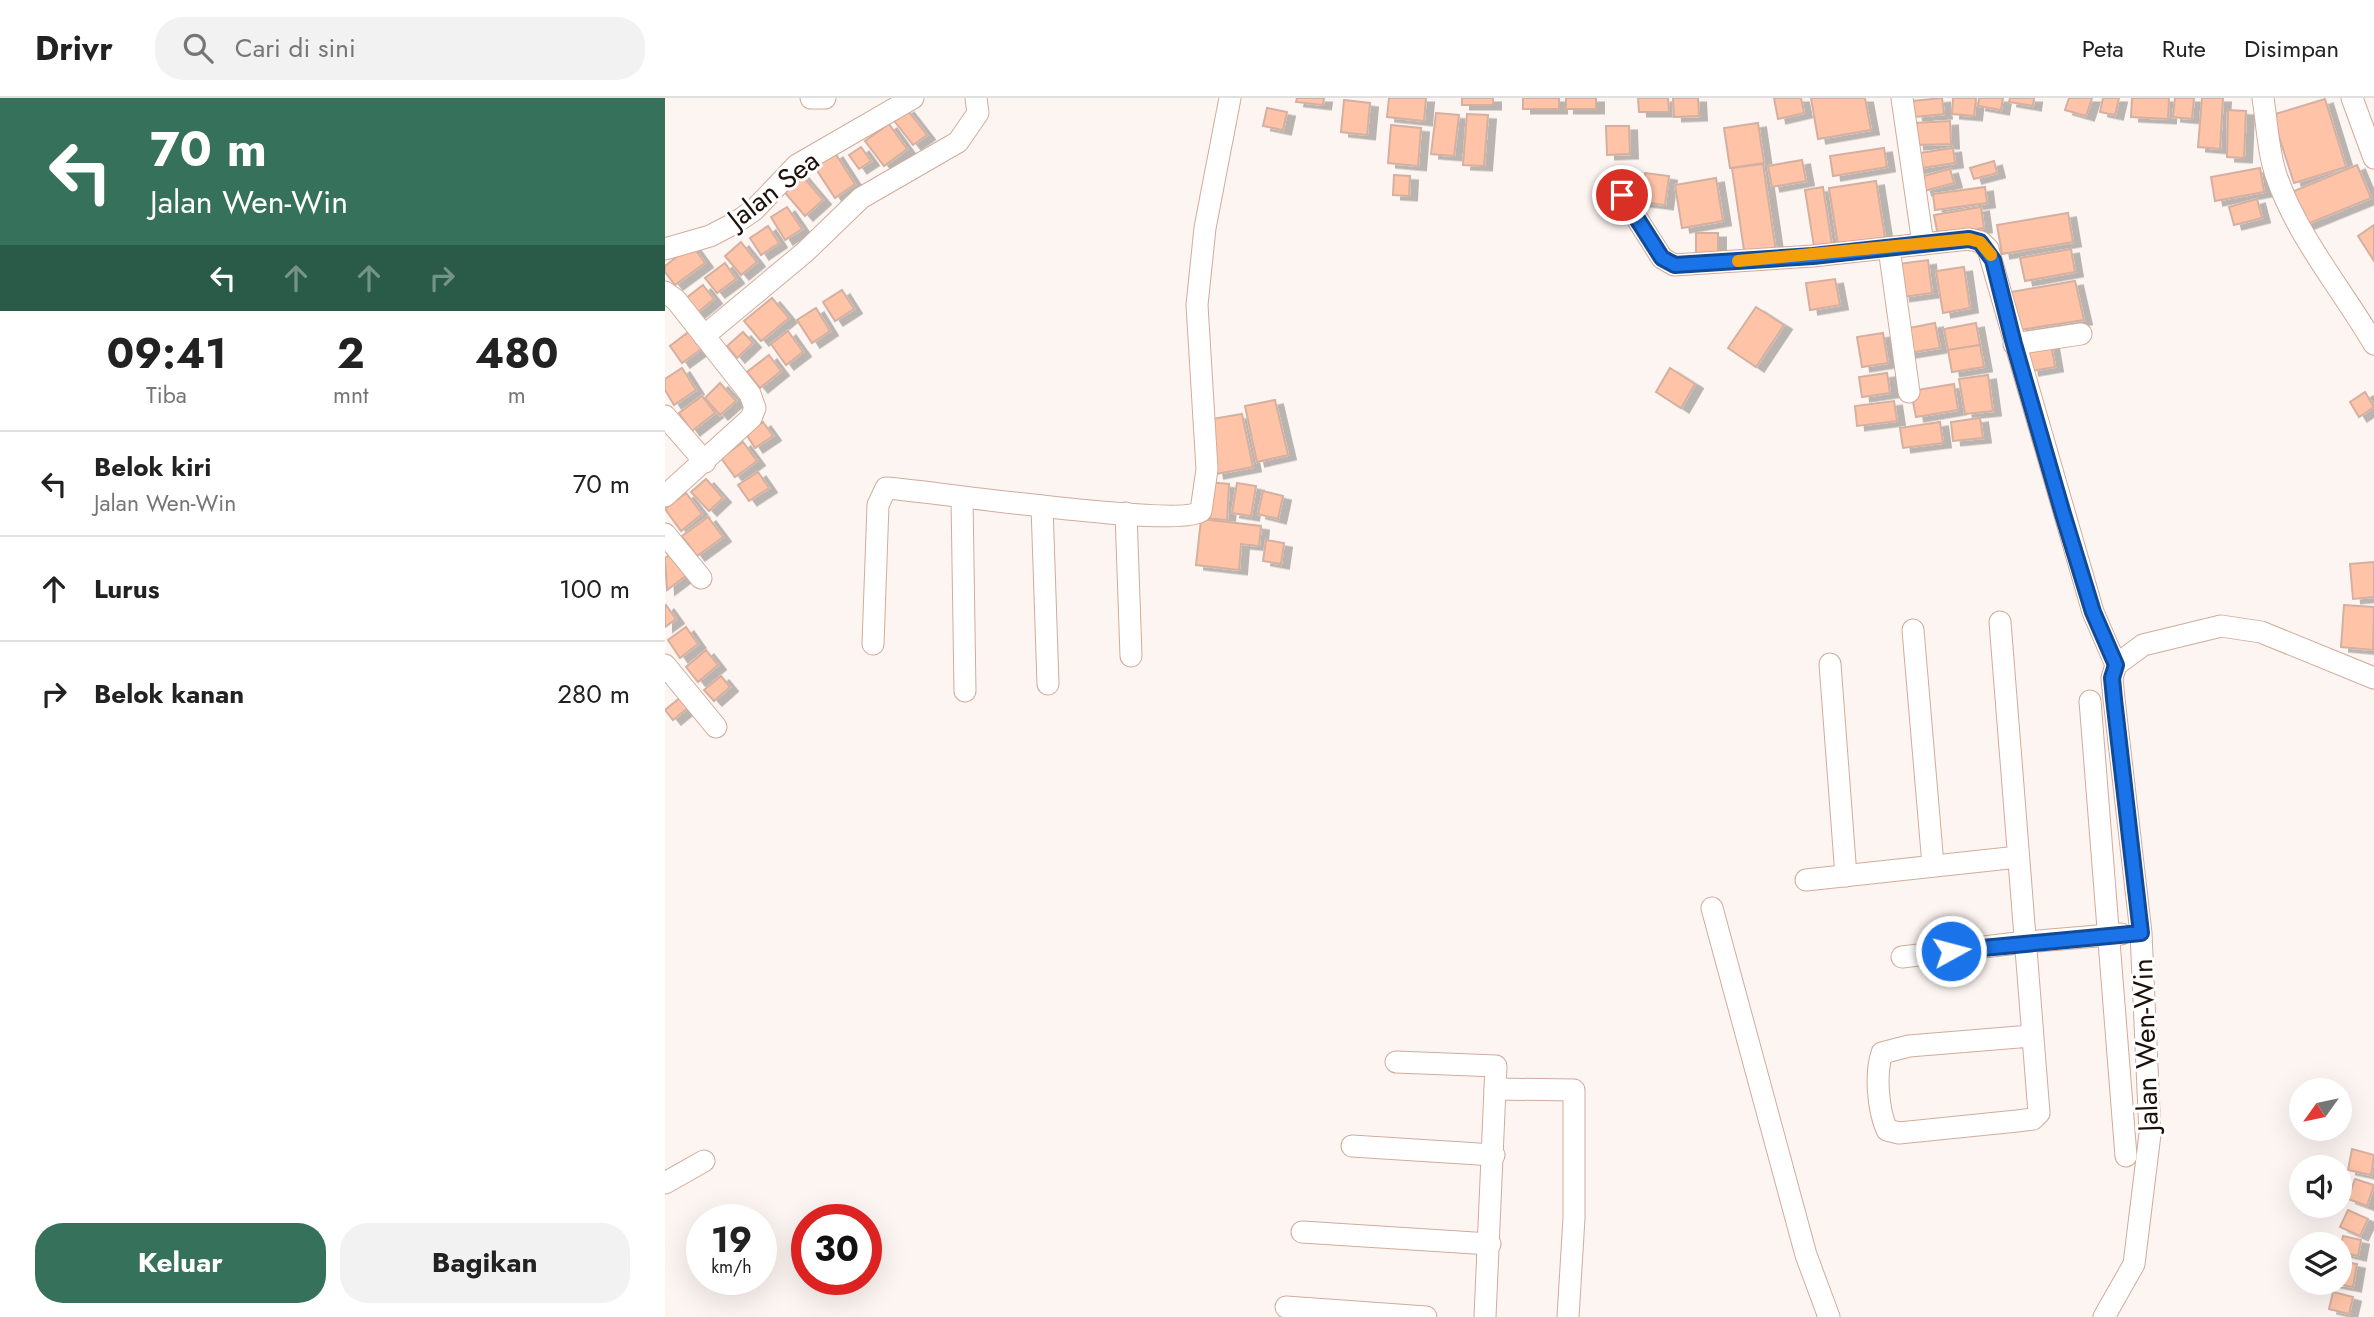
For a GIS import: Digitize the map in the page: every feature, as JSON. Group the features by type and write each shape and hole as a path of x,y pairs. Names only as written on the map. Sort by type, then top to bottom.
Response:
{"street":[{"path":"811,98 825,98"},
{"name":"Jalan Sea","path":"665,249 710,236 735,223 754,210 797,165 913,98"},
{"path":"704,336 805,252 861,198 958,142 978,113 976,98"},
{"path":"873,644 878,505 886,488 1126,513 1196,514 1204,503 1207,469 1197,304 1205,228 1230,98"},
{"path":"1902,98 1923,244"},
{"path":"2263,98 2275,175 2301,234 2345,295 2374,344"},
{"path":"2352,98 2374,158"},
{"path":"1622,195 1662,258 1675,265 1969,239 1980,242 1988,249 2093,612 2116,665 2143,645 2221,626 2261,632 2374,678"},
{"path":"1888,248 1909,391"},
{"path":"665,292 675,300 750,394 755,408 751,418 665,496"},
{"path":"2014,344 2081,334"},
{"path":"665,416 705,462"},
{"path":"962,498 965,691"},
{"path":"1042,506 1048,684"},
{"path":"1126,513 1131,656"},
{"path":"665,534 701,578"},
{"path":"2000,622 2039,1112 2032,1119 1899,1133 1887,1130 1882,1120 1880,1093 1879,1063 1882,1054 1909,1046 2031,1036"},
{"path":"1913,630 1933,864"},
{"path":"1830,664 1846,876"},
{"path":"665,665 716,727"},
{"name":"Jalan Wen-Win","path":"2104,1317 2134,1264 2150,1134 2141,933 2113,689 2116,665"},
{"path":"2090,701 2126,1156"},
{"path":"1805,880 1933,864 2018,857"},
{"path":"1712,908 1806,1255 1829,1317"},
{"path":"1902,957 2025,942 2141,933"},
{"path":"1396,1062 1496,1066 1485,1317"},
{"path":"1495,1089 1574,1090 1574,1218 1568,1317"},
{"path":"1352,1146 1494,1155"},
{"path":"665,1183 704,1161"},
{"path":"1302,1232 1490,1244"},
{"path":"1806,1255 1816,1317"},
{"path":"1286,1307 1426,1317"}],"building":[{"path":"1297,98 1324,98 1323,105 1296,102"},
{"path":"1389,98 1426,98 1424,121 1387,117"},
{"path":"1462,98 1493,98 1493,105 1462,105"},
{"path":"1523,98 1559,98 1559,109 1523,109"},
{"path":"1566,98 1596,98 1596,109 1566,109"},
{"path":"1638,98 1668,98 1669,112 1639,112"},
{"path":"1673,98 1698,98 1699,116 1674,117"},
{"path":"1774,98 1801,98 1804,113 1778,119"},
{"path":"1811,98 1865,98 1871,130 1818,139"},
{"path":"1942,98 1944,114 1915,117 1913,101"},
{"path":"1953,98 1976,98 1974,116 1952,114"},
{"path":"1979,98 2003,98 2001,110 1978,106"},
{"path":"2010,98 2034,98 2033,106 2009,102"},
{"path":"2069,98 2092,98 2086,116 2065,110"},
{"path":"2103,98 2119,98 2115,115 2100,112"},
{"path":"2132,98 2169,98 2168,119 2131,117"},
{"path":"2175,98 2194,98 2192,119 2173,117"},
{"path":"2202,98 2223,98 2220,149 2198,147"},
{"path":"2325,99 2346,167 2294,183 2272,115"},
{"path":"1344,100 1370,103 1367,135 1341,132"},
{"path":"906,108 927,135 913,145 892,118"},
{"path":"1267,108 1287,112 1283,130 1263,126"},
{"path":"2228,110 2246,111 2244,158 2227,157"},
{"path":"1436,113 1459,115 1454,156 1431,154"},
{"path":"1467,114 1488,115 1484,166 1463,165"},
{"path":"1950,121 1951,144 1916,145 1915,123"},
{"path":"1758,123 1764,163 1730,168 1724,128"},
{"path":"889,124 907,149 884,166 865,141"},
{"path":"1391,125 1421,128 1418,166 1388,163"},
{"path":"1606,126 1629,126 1630,154 1607,155"},
{"path":"861,147 871,161 859,169 849,155"},
{"path":"1884,148 1887,167 1833,176 1830,156"},
{"path":"1953,148 1955,163 1915,169 1913,154"},
{"path":"835,153 855,184 835,198 814,166"},
{"path":"1802,160 1806,181 1772,187 1768,166"},
{"path":"1994,161 1997,173 1974,179 1970,168"},
{"path":"1763,164 1776,252 1745,257 1732,168"},
{"path":"2357,165 2371,198 2300,227 2287,194"},
{"path":"2260,168 2264,192 2215,201 2211,177"},
{"path":"1950,169 1954,183 1924,191 1920,177"},
{"path":"800,173 823,200 805,216 782,189"},
{"path":"1645,173 1669,176 1665,205 1641,202"},
{"path":"1394,175 1410,176 1409,196 1393,195"},
{"path":"1716,178 1723,221 1682,228 1675,185"},
{"path":"1876,181 1885,238 1838,245 1829,188"},
{"path":"1823,187 1833,251 1815,253 1805,190"},
{"path":"1985,187 1987,203 1935,210 1933,194"},
{"path":"2257,199 2262,218 2234,225 2229,207"},
{"path":"787,207 802,229 785,240 771,217"},
{"path":"1981,207 1984,228 1938,236 1934,215"},
{"path":"2068,213 2073,242 2002,254 1997,225"},
{"path":"2374,225 2374,261 2358,236"},
{"path":"768,226 779,243 761,255 750,238"},
{"path":"1696,233 1718,233 1718,257 1696,256"},
{"path":"741,242 757,262 741,275 725,256"},
{"path":"692,245 705,263 675,285 665,272 665,266"},
{"path":"2071,249 2075,272 2025,281 2020,258"},
{"path":"1928,260 1932,293 1902,297 1898,264"},
{"path":"725,263 736,279 717,293 705,278"},
{"path":"1964,267 1970,308 1943,313 1936,271"},
{"path":"1835,279 1840,305 1810,310 1806,283"},
{"path":"2075,281 2084,320 2019,330 2011,292"},
{"path":"703,285 714,299 697,313 685,299"},
{"path":"842,290 854,309 835,321 823,302"},
{"path":"772,298 789,318 761,341 744,321"},
{"path":"1756,307 1784,325 1756,367 1728,348"},
{"path":"816,308 830,331 812,343 797,320"},
{"path":"1935,323 1940,348 1908,353 1904,329"},
{"path":"1976,323 1980,345 1948,350 1944,329"},
{"path":"691,330 704,347 682,363 670,346"},
{"path":"788,331 803,352 786,365 771,344"},
{"path":"743,332 753,343 737,358 727,346"},
{"path":"1883,333 1888,363 1862,367 1857,337"},
{"path":"2051,344 2055,367 2031,371 2027,348"},
{"path":"1980,345 1984,367 1952,372 1948,350"},
{"path":"769,355 781,371 760,388 747,372"},
{"path":"682,368 696,390 674,405 665,390 665,379"},
{"path":"1670,368 1695,384 1681,408 1656,392"},
{"path":"1887,373 1890,393 1862,397 1859,377"},
{"path":"1988,375 1993,411 1965,414 1959,379"},
{"path":"720,383 736,401 720,415 705,398"},
{"path":"1954,384 1958,410 1916,417 1911,391"},
{"path":"2365,392 2374,407 2359,417 2350,402"},
{"path":"702,396 715,413 692,431 679,413"},
{"path":"1275,400 1288,455 1257,462 1245,406"},
{"path":"1894,401 1897,421 1857,426 1855,406"},
{"path":"1242,414 1253,467 1216,474 1206,420"},
{"path":"1980,418 1983,438 1953,441 1951,422"},
{"path":"763,422 773,436 755,448 746,434"},
{"path":"1940,422 1943,443 1903,448 1900,428"},
{"path":"743,442 757,461 735,477 721,458"},
{"path":"758,472 769,488 749,501 738,485"},
{"path":"706,479 723,498 709,511 691,492"},
{"path":"1208,482 1229,484 1227,520 1205,518"},
{"path":"1237,483 1256,486 1251,516 1232,513"},
{"path":"1263,491 1283,496 1278,519 1258,514"},
{"path":"686,493 702,514 681,531 665,509"},
{"path":"708,517 723,537 697,556 682,536"},
{"path":"1201,519 1261,526 1259,546 1241,544 1239,570 1196,565"},
{"path":"1266,540 1284,543 1281,564 1263,561"},
{"path":"671,554 687,575 667,590 665,558"},
{"path":"2374,562 2374,597 2353,599 2350,564"},
{"path":"2344,605 2374,607 2373,650 2341,647"},
{"path":"665,606 676,619 665,627"},
{"path":"686,627 698,644 680,658 668,640"},
{"path":"706,650 718,665 698,682 686,667"},
{"path":"721,676 730,687 714,701 704,690"},
{"path":"681,697 689,707 673,720 665,710"},
{"path":"2352,1149 2374,1155 2371,1175 2352,1171"},
{"path":"2355,1179 2374,1185 2367,1206 2352,1200"},
{"path":"2352,1212 2368,1219 2360,1236 2340,1227 2344,1218 2352,1218"},
{"path":"2352,1238 2361,1240 2358,1256 2352,1255"},
{"path":"2352,1263 2357,1264 2352,1287"},
{"path":"2332,1295 2353,1297 2349,1314 2329,1309"}],"slow traffic":[{"path":"1738,261 1813,256 1969,239 1980,242 1991,255"}],"route":[{"path":"1622,195 1668,264 1813,256 1969,239 1980,242 1988,249 1993,260 2063,514 2093,612 2116,665 2112,678 2141,933 1951,951"}]}
